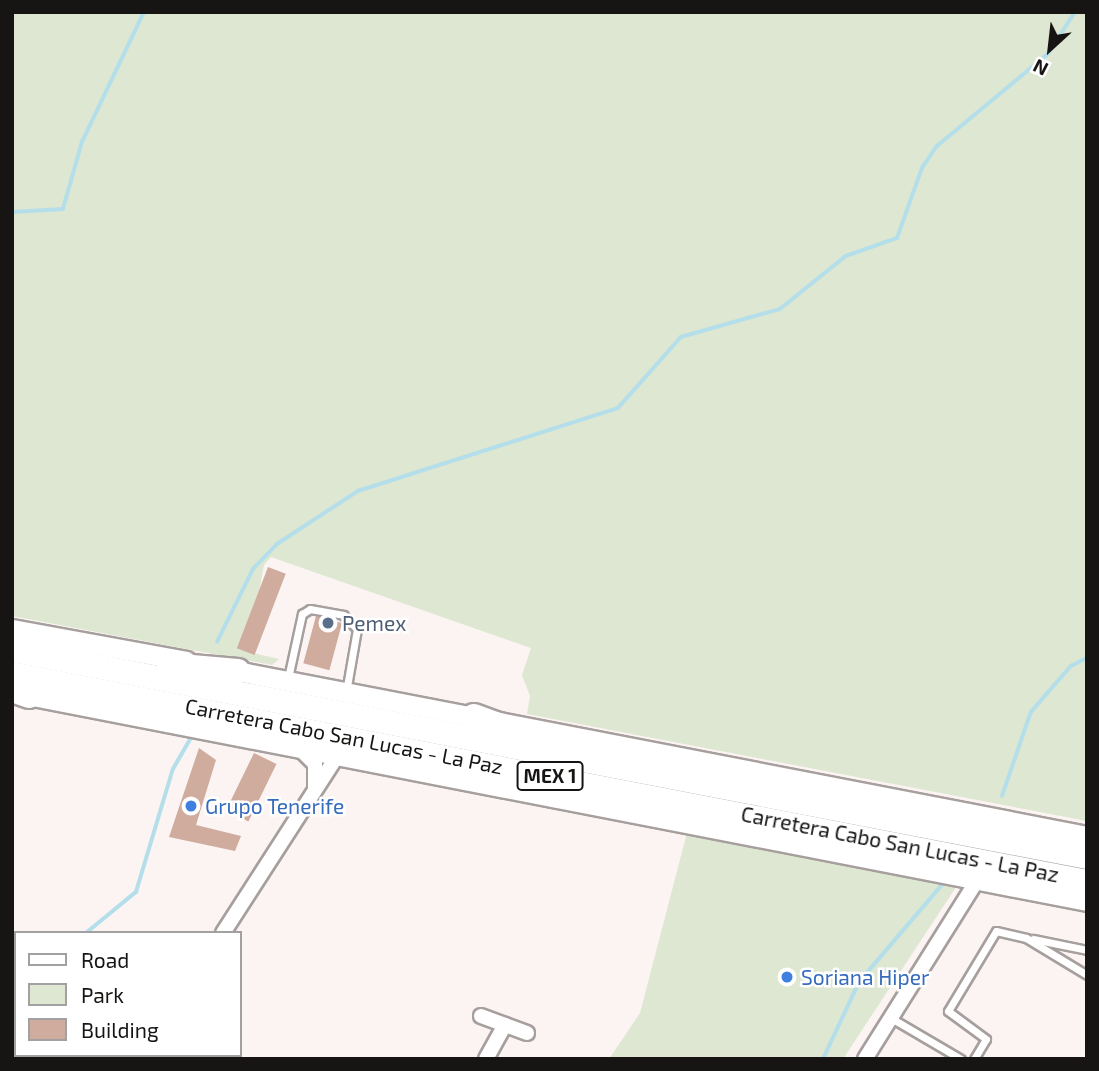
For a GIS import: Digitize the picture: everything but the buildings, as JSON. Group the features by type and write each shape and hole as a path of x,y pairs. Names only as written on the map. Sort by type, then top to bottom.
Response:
{"highway":[{"path":"14,651 238,671"},
{"name":"Carretera Cabo San Lucas - La Paz","path":"14,651 1087,856"},
{"name":"Carretera Cabo San Lucas - La Paz","path":"14,651 787,821 1087,882"},
{"path":"474,716 628,768"},
{"path":"554,795 787,821"}],"main road":[{"path":"238,671 1087,836"},
{"path":"18,693 979,877 1087,901"}],"street":[{"path":"296,746 316,764 312,796"},
{"path":"224,931 335,759 344,755"},
{"path":"865,1059 979,877"},
{"path":"481,1016 527,1034"},
{"path":"486,1059 505,1025"}],"lane":[{"path":"288,681 302,614 332,613 352,619 358,629 346,692"},
{"path":"974,1059 986,1039 948,1011 996,931 1087,950"},
{"path":"1026,938 1087,975"},
{"path":"890,1018 961,1059"}],"green space":[{"path":"12,12 1087,12 1087,821 527,714 530,696 522,675 531,648 271,557 264,565 248,652 279,659 272,665 12,616"},
{"path":"688,829 960,881 843,1059 609,1059 640,1013"}],"waterway":[{"path":"12,212 63,209 82,142 144,12"},
{"path":"217,642 253,569 277,544 358,491 618,408 681,337 780,309 846,256 897,238 922,168 937,146 1048,54 1075,12"},
{"path":"1002,796 1031,712 1071,666 1087,658"},
{"path":"88,931 136,892 173,769 192,736"},
{"path":"823,1059 859,982 946,880"},
{"path":"12,1039 14,1035"}],"place":[{"name":"Pemex","path":"328,623"},
{"name":"Grupo Tenerife","path":"191,806"},
{"name":"Soriana Hiper","path":"787,977"}]}
